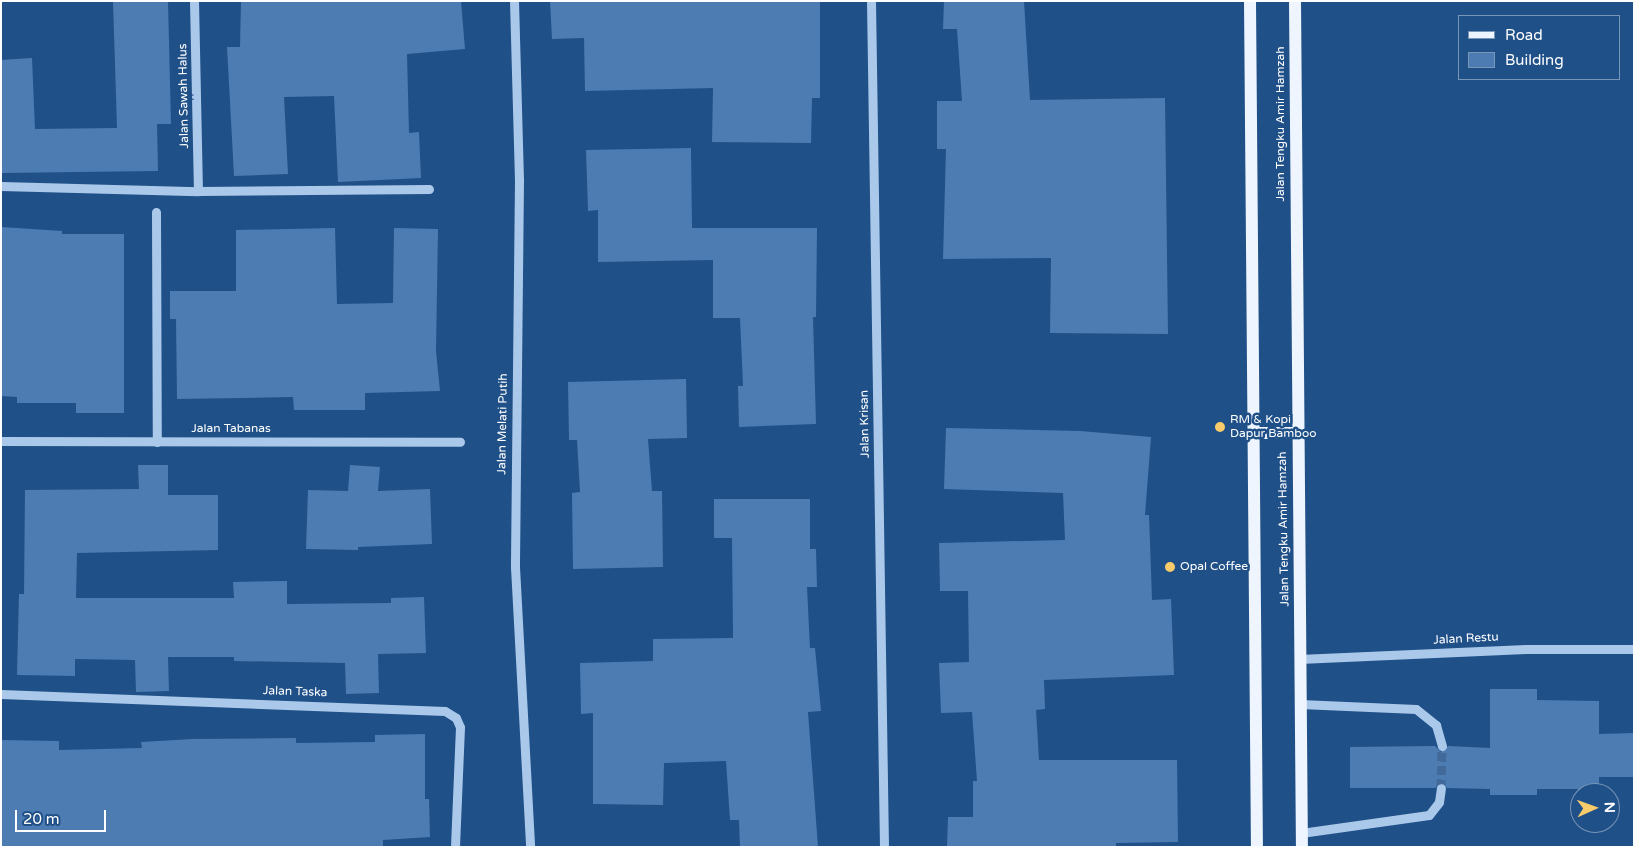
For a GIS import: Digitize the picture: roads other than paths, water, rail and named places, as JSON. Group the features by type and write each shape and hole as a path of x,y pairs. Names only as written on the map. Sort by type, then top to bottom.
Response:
{"main road":[{"path":"1250,1 1257,847"},
{"name":"Jalan Tengku Amir Hamzah","path":"1295,1 1297,433 1302,847"},
{"path":"1254,433 1297,433"}],"street":[{"name":"Jalan Sawah Halus","path":"194,1 198,191"},
{"name":"Jalan Melati Putih","path":"514,1 519,180 515,567 530,847"},
{"name":"Jalan Krisan","path":"871,1 884,847"},
{"path":"1,186 198,191 429,189"},
{"path":"156,212 157,442"},
{"name":"Jalan Tabanas","path":"1,441 460,442"},
{"name":"Jalan Restu","path":"1300,659 1526,649 1634,649"},
{"name":"Jalan Taska","path":"1,694 445,712 456,718 460,727 455,847"},
{"path":"1300,704 1416,708 1436,725 1442,746"},
{"path":"1302,833 1429,815 1440,802 1442,788"}],"tunnel":[{"path":"1441,788 1442,746"}],"place":[{"name":"RM & Kopi Dapur Bamboo","path":"1220,427"},
{"name":"Opal Coffee","path":"1170,567"}]}
